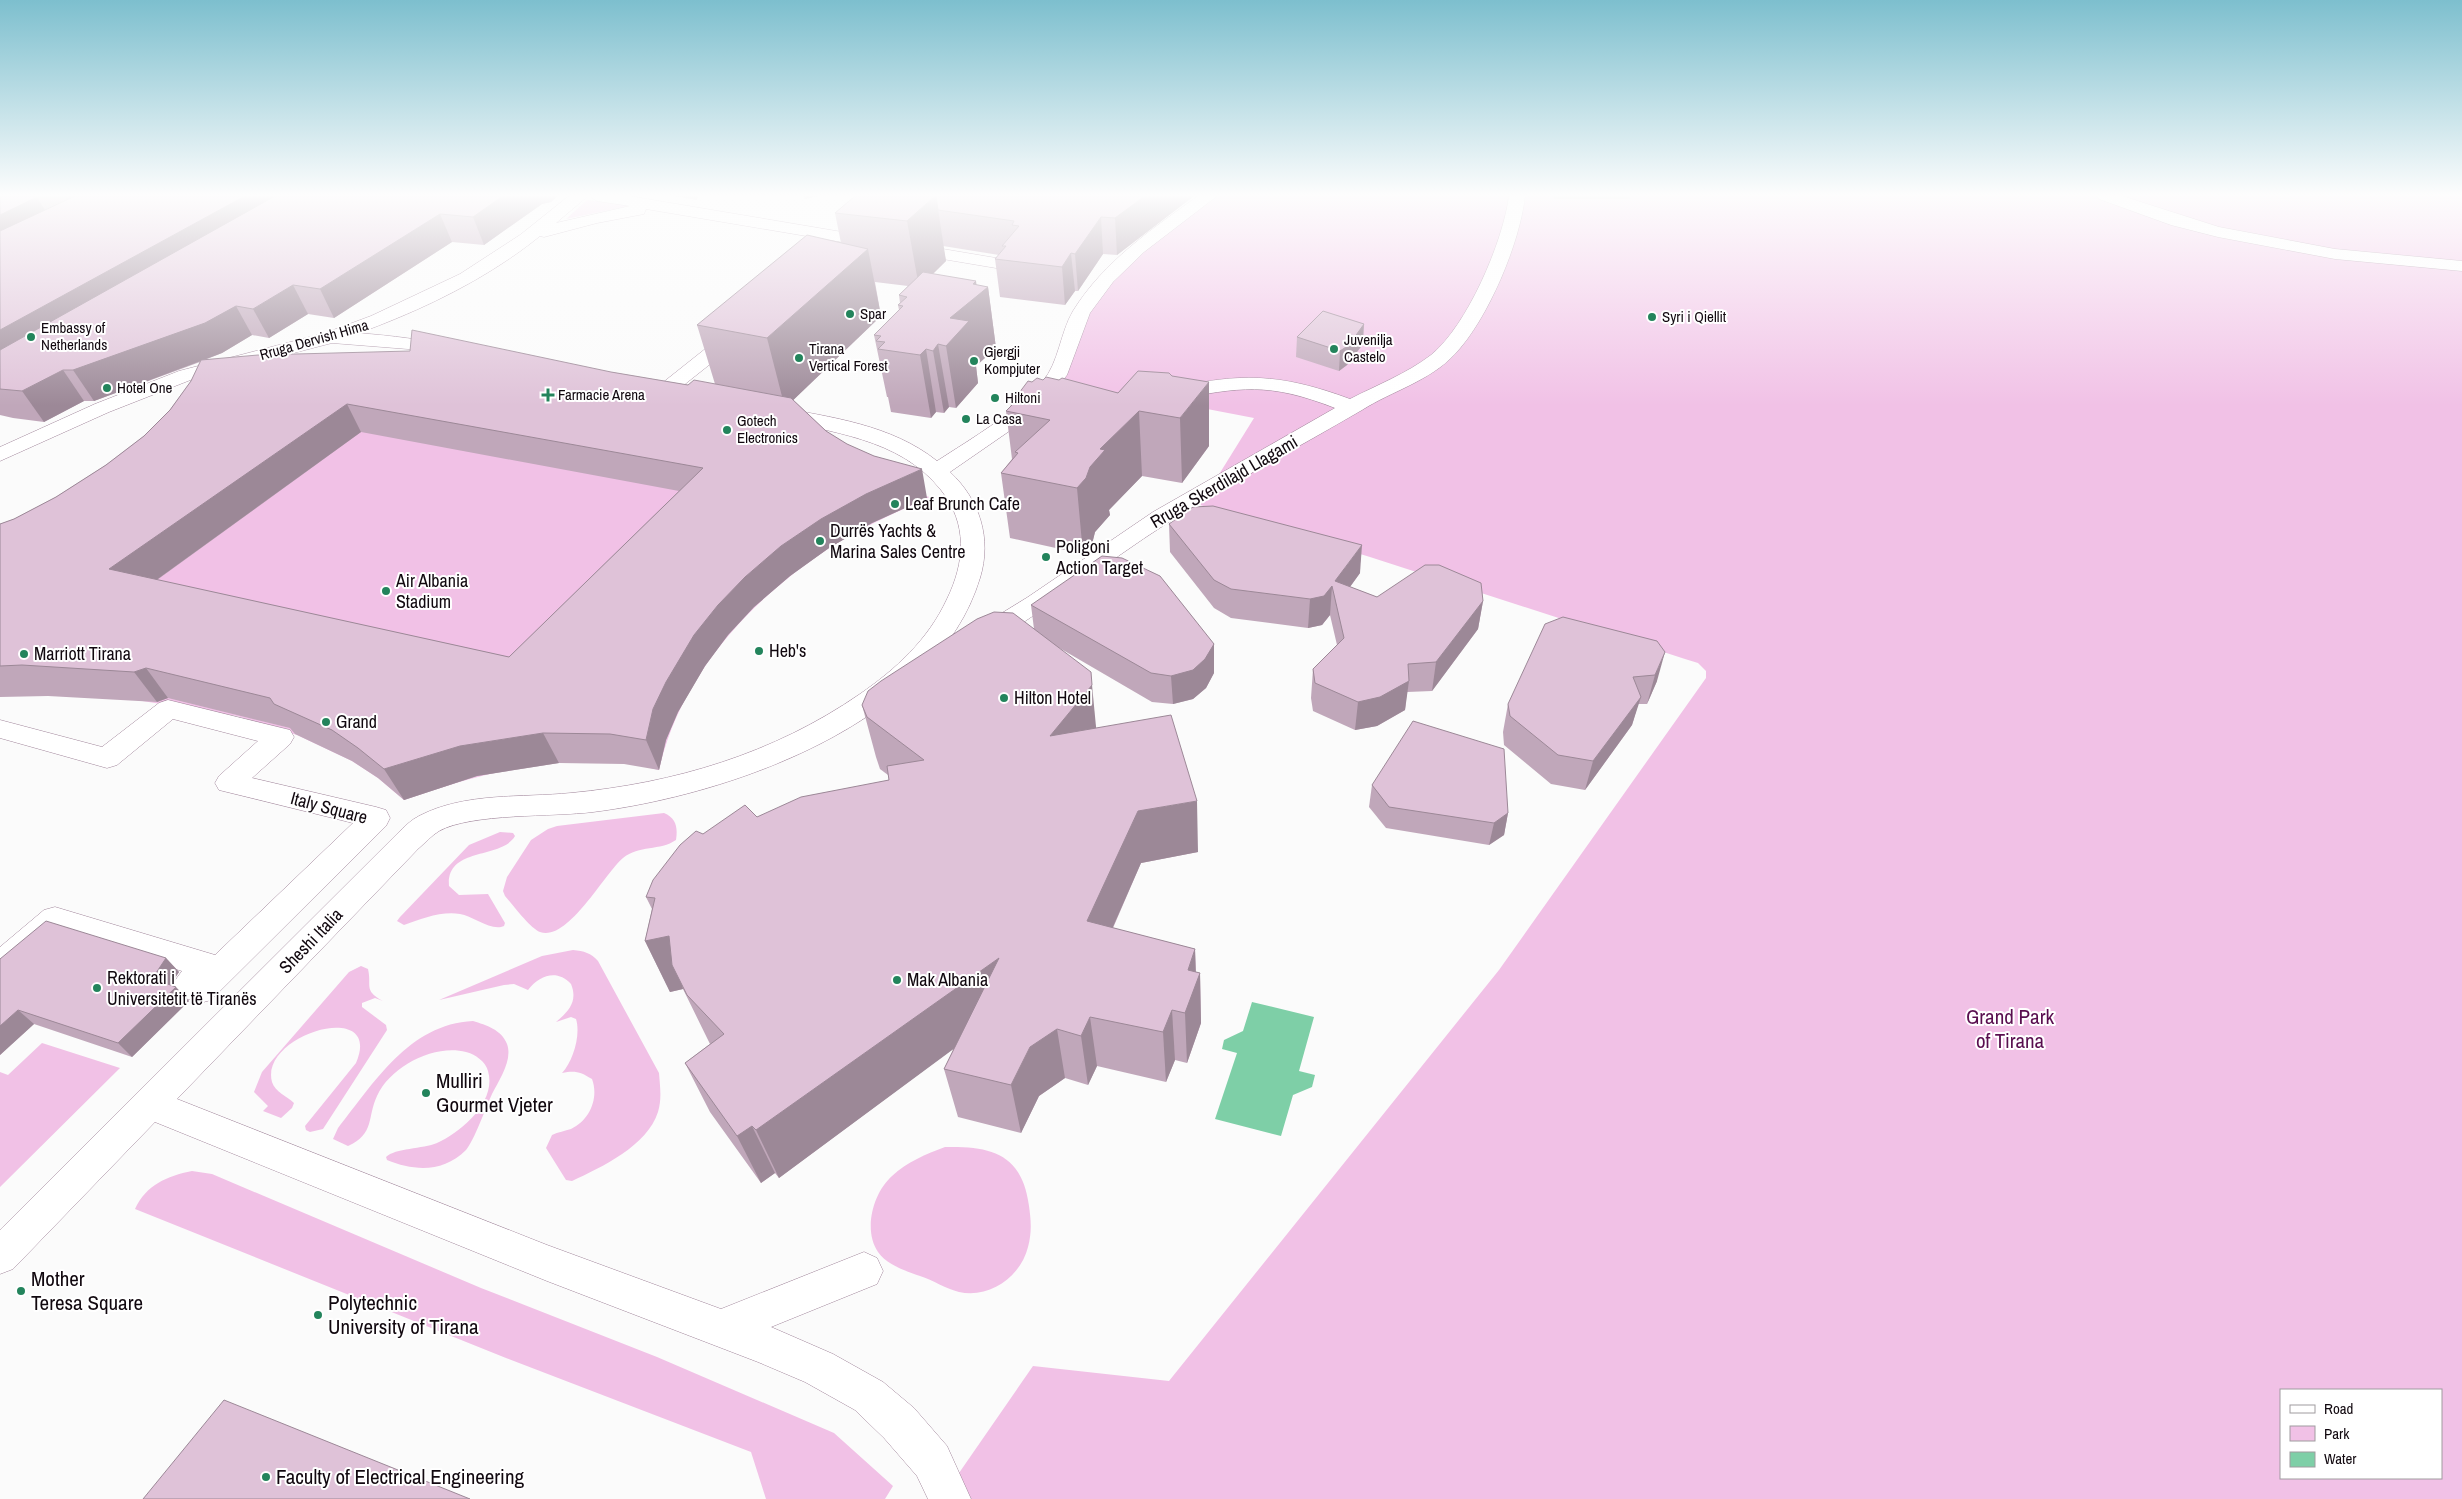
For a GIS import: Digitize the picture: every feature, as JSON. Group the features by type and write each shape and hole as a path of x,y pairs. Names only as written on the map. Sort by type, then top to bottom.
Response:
{"street":[{"name":"Rruga Dervish Hima","path":"0,454 133,395 186,375 332,337 378,320 440,292 482,266"},
{"path":"937,471 1012,418 1057,390 1059,372 1073,330 1093,292 1117,266"},
{"name":"Rruga Skerdilajd Llagami","path":"898,681 960,649 1042,601 1170,512 1352,407 1429,368 1450,348 1467,323 1496,266"},
{"path":"692,398 654,391 748,325"},
{"path":"332,337 408,343 466,355"},
{"path":"1150,398 1240,382 1264,382 1309,391 1352,407"},
{"path":"760,410 833,424 882,438 908,450 937,471 968,511 974,532 974,565 957,606 935,643 898,681"},
{"path":"0,466 75,421"},
{"name":"Sheshi Italia","path":"0,1256 408,841 430,823 470,812 633,797 697,782 758,762 814,738 898,681"},
{"name":"Italy Square","path":"0,729 107,758 168,709 280,737 229,783 376,818 200,990 187,986 208,966 55,919 0,966"},
{"path":"151,1104 546,1263 721,1328 819,1368 869,1396 899,1423 932,1461 950,1499"},
{"path":"721,1328 864,1270"}],"green space":[{"name":"Grand Park of Tirana","path":"1124,266 2462,266 2462,1499 941,1499 1033,1366 1169,1381 1499,970 1706,678 1706,671 1698,663 1370,557 1200,505 1254,418 1150,398 1048,388 1093,292"},
{"name":"Air Albania Stadium","path":"208,409 930,497 840,541 771,592 745,617 701,672 683,703 669,736 659,770 595,761 562,762 497,772 465,780 404,800 378,778 352,761 297,735 237,716 136,700 0,565"},
{"path":"664,813 674,820 677,831 676,840 663,846 636,851 623,858 585,905 562,927 551,932 536,930 505,896 503,891 507,877 531,840 548,829 557,826"},
{"path":"500,832 513,833 515,836 508,843 498,848 465,859 456,865 450,873 449,886 459,895 488,894 505,923 504,926 494,927 465,915 453,913 431,916 404,925 397,921 469,845"},
{"path":"573,950 587,953 598,961 659,1073 660,1102 658,1112 652,1124 634,1145 597,1169 572,1181 566,1180 546,1148 552,1135 571,1129 583,1120 588,1114 593,1101 594,1086 592,1079 578,1072 562,1073 570,1062 577,1040 576,1019 571,1017 556,1022 565,1014 573,1001 571,984 566,979 554,975 543,978 528,990 514,984 504,985 439,1000 542,956"},
{"path":"361,966 368,969 371,991 383,1001 375,998 362,1003 362,1007 386,1025 387,1030 323,1129 310,1132 306,1130 305,1126 356,1063 360,1043 353,1032 338,1028 320,1030 300,1038 284,1050 273,1065 272,1082 278,1091 294,1103 292,1108 281,1118 263,1111 268,1106 254,1092 262,1072 349,972"},
{"path":"473,1021 488,1026 505,1039 508,1057 473,1139 466,1150 448,1163 428,1168 397,1164 387,1160 386,1157 396,1152 437,1143 466,1124 482,1105 489,1083 487,1068 480,1059 473,1055 454,1050 427,1054 392,1075 377,1096 369,1124 363,1136 348,1146 333,1139 338,1128 365,1093 395,1059 412,1044 430,1033 450,1025"},
{"path":"42,1043 120,1068 0,1187 0,1072 8,1075"},
{"path":"945,1147 977,1148 1002,1157 1012,1164 1020,1175 1025,1188 1031,1226 1028,1247 1024,1258 1011,1276 993,1288 982,1292 959,1292 949,1289 886,1261 878,1252 871,1233 872,1212 885,1183 910,1163"},
{"path":"192,1171 212,1174 481,1288 657,1357 834,1433 893,1486 885,1499 766,1499 751,1452 506,1358 135,1209 145,1194 158,1183"}],"water":[{"path":"1252,1002 1314,1017 1299,1071 1315,1075 1312,1087 1293,1095 1281,1136 1215,1119 1237,1053 1222,1049 1224,1040 1243,1031"}],"building":[{"path":"0,266 117,266 0,330"},
{"path":"150,266 357,266 320,289 293,285 253,309 236,306 205,323 73,370 63,370 22,391 0,389 0,350"},
{"path":"769,266 849,266 767,338 697,325"},
{"path":"923,272 976,281 973,284 988,287 950,318 969,321 946,346 938,344 933,351 926,349 920,355 878,349 885,342 876,341 881,336 874,335 903,306 898,305 907,297 899,295"},
{"path":"1323,311 1364,324 1349,345 1340,351 1297,337"},
{"name":"Air Albania Stadium","path":"412,330 611,372 688,385 694,380 791,398 826,431 847,444 874,456 922,469 866,494 821,519 781,546 745,577 718,605 694,635 666,682 653,709 646,740 610,734 543,733 460,746 384,769 332,730 274,704 270,698 146,668 134,672 22,665 0,666 0,524 14,519 56,497 106,465 144,436 170,410 191,381 201,360 258,355 410,351","holes":["347,404 703,468 509,657 109,569"]},
{"path":"1138,371 1169,373 1172,376 1209,382 1180,418 1139,411 1100,449 1105,450 1090,467 1086,478 1077,488 1001,473 1018,453 1015,452 1050,420 1006,411 1014,403 1009,398 1019,393 1028,381 1032,382 1037,378 1043,380 1046,377 1059,380 1062,378 1118,393"},
{"path":"1213,506 1362,545 1335,581 1377,597 1425,565 1439,565 1481,583 1483,601 1436,662 1408,664 1409,681 1380,697 1358,702 1315,683 1313,669 1344,638 1332,586 1324,596 1310,599 1231,589 1214,580 1169,524 1193,507"},
{"path":"1102,556 1122,558 1160,576 1214,644 1205,659 1193,670 1171,676 1151,673 1031,605"},
{"name":"Mak Albania","path":"994,612 1013,613 1091,672 1092,685 1050,736 1171,715 1197,801 1138,811 1087,921 1195,949 1188,970 1200,973 1185,1013 1172,1010 1163,1032 1090,1017 1081,1036 1057,1029 1030,1047 1011,1085 944,1069 999,958 756,1130 752,1126 737,1136 685,1063 724,1034 687,995 672,965 669,936 645,941 655,898 646,897 653,880 680,845 696,831 703,834 745,805 757,817 801,797 889,780 887,766 924,760 867,717 862,705 868,691 977,619"},
{"path":"1563,617 1657,641 1665,652 1655,675 1633,677 1641,697 1593,761 1558,755 1510,716 1508,704 1545,624"},
{"path":"1413,721 1504,749 1508,813 1494,823 1389,807 1372,785"},
{"name":"Rektorati i Universitetit të Tiranës","path":"46,921 166,958 156,973 162,982 176,987 118,1043 18,1010 0,1026 0,959"},
{"path":"224,1400 470,1499 143,1499"}],"place":[{"name":"Spar","path":"850,314"},
{"name":"Syri i Qiellit","path":"1652,317"},
{"name":"Embassy of Netherlands","path":"31,337"},
{"name":"Juvenilja Castelo","path":"1334,349"},
{"name":"Tirana Vertical Forest","path":"799,358"},
{"name":"Gjergji Kompjuter","path":"974,361"},
{"name":"Hotel One","path":"107,388"},
{"name":"Farmacie Arena","path":"548,395"},
{"name":"Hiltoni","path":"995,398"},
{"name":"La Casa","path":"966,419"},
{"name":"Gotech Electronics","path":"727,430"},
{"name":"Leaf Brunch Cafe","path":"895,504"},
{"name":"Durrës Yachts & Marina Sales Centre","path":"820,541"},
{"name":"Poligoni Action Target","path":"1046,557"},
{"name":"Air Albania Stadium","path":"386,591"},
{"name":"Heb's","path":"759,651"},
{"name":"Marriott Tirana","path":"24,654"},
{"name":"Hilton Hotel","path":"1004,698"},
{"name":"Grand","path":"326,722"},
{"name":"Mak Albania","path":"897,980"},
{"name":"Rektorati i Universitetit të Tiranës","path":"97,988"},
{"name":"Mulliri Gourmet Vjeter","path":"426,1093"},
{"name":"Mother Teresa Square","path":"21,1291"},
{"name":"Polytechnic University of Tirana","path":"318,1315"},
{"name":"Faculty of Electrical Engineering","path":"266,1477"}]}
